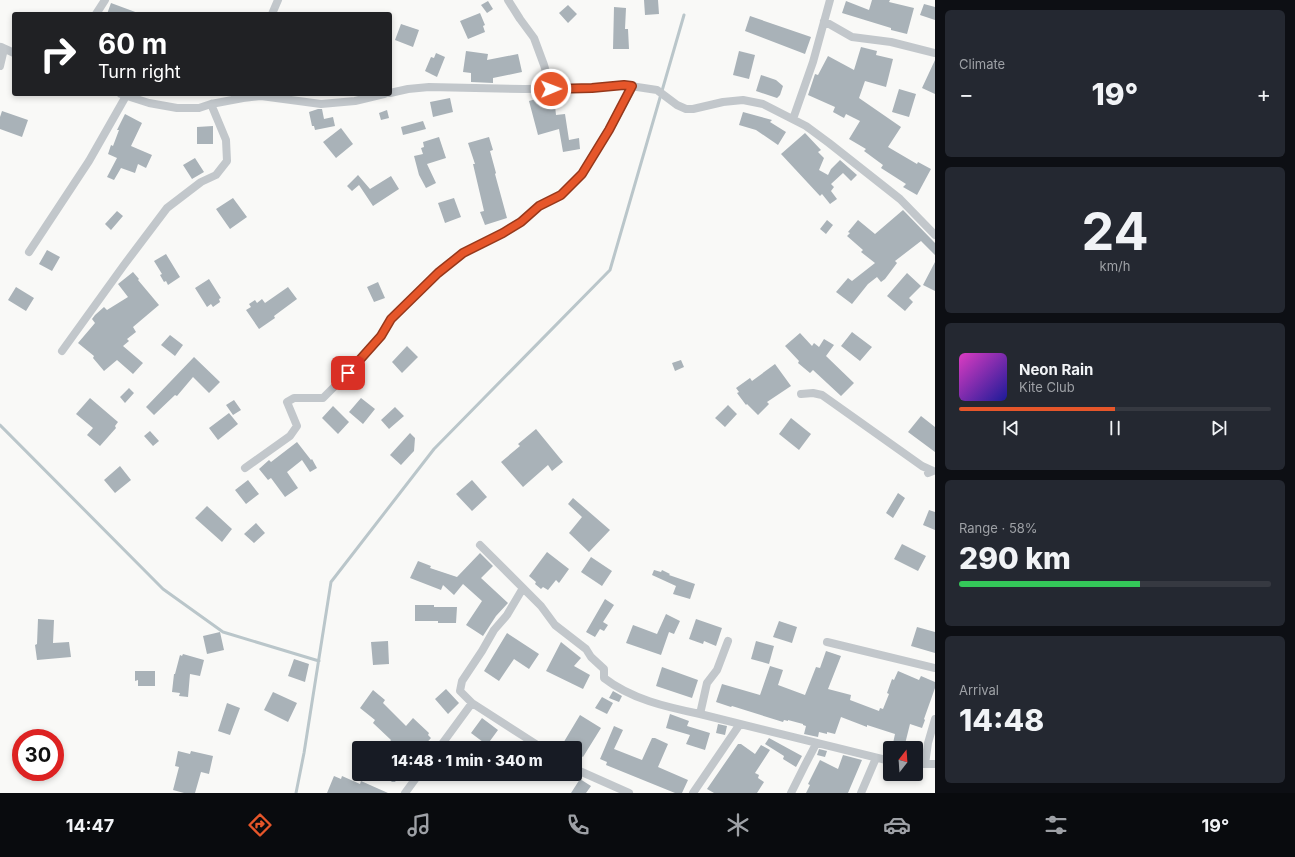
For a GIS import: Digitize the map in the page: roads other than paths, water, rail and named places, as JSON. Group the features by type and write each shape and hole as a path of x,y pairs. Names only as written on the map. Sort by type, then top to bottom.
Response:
{"street":[{"path":"97,12 105,0"},
{"path":"273,12 278,0"},
{"path":"508,0 534,38 551,89"},
{"path":"793,119 813,62 830,0"},
{"path":"824,21 852,37 890,42 935,53"},
{"path":"0,66 2,48 12,52"},
{"path":"392,93 429,87 551,89 592,88 624,85 657,90 677,106 686,109 743,100 763,104 812,130 900,199 935,235"},
{"path":"245,468 290,436 296,426 287,402 294,398 323,398 381,336 391,319 438,273 463,253 503,233 521,222 539,206 561,195 582,174 609,130 632,86"},
{"path":"29,252 89,161 123,96"},
{"path":"127,96 149,103 177,108 199,108 243,96 261,96 321,104 355,101 376,96"},
{"path":"62,351 124,265 168,208 201,182 216,175 226,160 226,140 216,118 212,104"},
{"path":"801,394 813,393 822,395 922,466 933,471 928,474 935,472"},
{"path":"480,544 541,606 555,625 586,649 591,657 604,670 604,678 615,687 645,700 669,708 700,714 883,760"},
{"path":"523,588 508,615 494,630 462,681 460,691 472,703 531,741"},
{"path":"700,714 707,683 717,670 728,641"},
{"path":"827,642 935,668"},
{"path":"444,741 472,703"},
{"path":"935,719 928,743 925,764 935,764"},
{"path":"693,793 740,724"},
{"path":"791,793 816,744"},
{"path":"861,793 876,758"},
{"path":"582,773 629,793"},
{"path":"405,793 414,781"}],"waterway":[{"path":"296,793 304,753 331,582 434,449 610,270 684,15"},
{"path":"0,425 163,589 223,632 319,661"}]}
